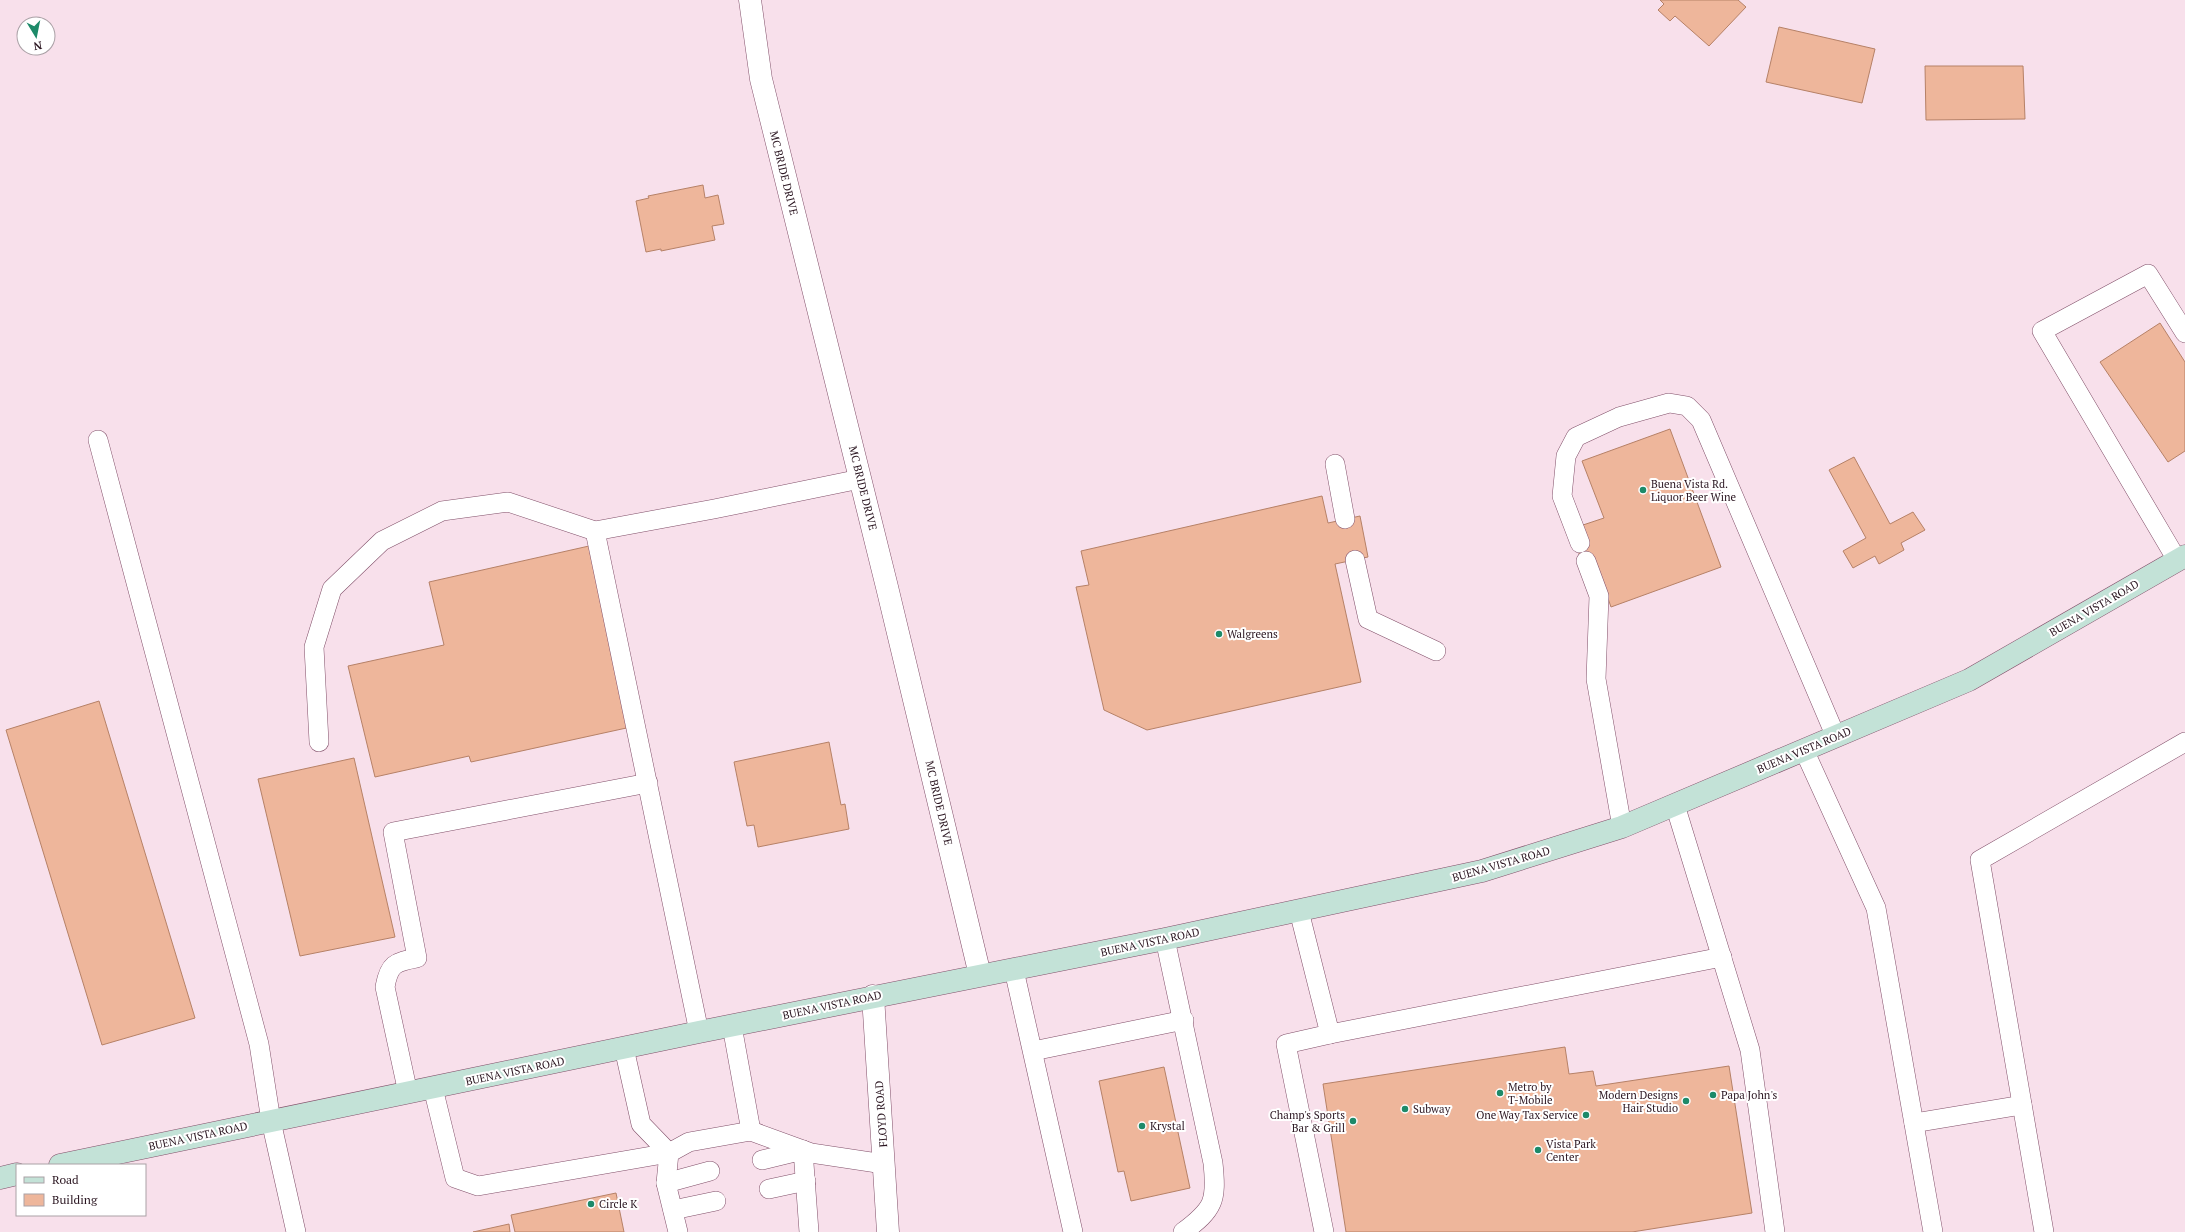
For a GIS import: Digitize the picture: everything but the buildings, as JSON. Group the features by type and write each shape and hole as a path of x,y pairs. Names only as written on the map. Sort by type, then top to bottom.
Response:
{"main road":[{"name":"BUENA VISTA ROAD","path":"65,1164 873,996 980,975 1014,970 1165,939 1482,871 1622,827 1969,680 2181,558"},
{"path":"0,1178 16,1174"}],"street":[{"name":"MC BRIDE DRIVE","path":"750,0 761,79 980,975"},
{"name":"FLOYD ROAD","path":"873,996 888,1232"}],"lane":[{"path":"2181,558 2042,331 2148,274 2185,333"},
{"path":"1580,543 1562,496 1566,456 1576,437 1619,417 1669,403 1687,406 1701,420 1836,737"},
{"path":"98,440 259,1044 271,1121 296,1232"},
{"path":"1335,464 1345,520"},
{"path":"319,742 314,647 332,589 382,542 442,512 508,502 595,531 714,509 860,479"},
{"path":"595,531 699,1032"},
{"path":"1355,560 1368,619 1436,651"},
{"path":"1586,561 1599,596 1596,679 1622,827"},
{"path":"2044,1232 1980,860 2185,742"},
{"path":"1804,750 1876,908 1933,1232"},
{"path":"408,1093 385,987 388,972 398,962 417,958 393,832 648,783"},
{"path":"1675,805 1750,1050 1775,1232"},
{"path":"1299,911 1330,1034"},
{"path":"1165,939 1184,1020 1213,1163 1216,1187 1213,1202 1200,1219 1183,1232"},
{"path":"1324,1232 1286,1044 1722,957"},
{"path":"1014,970 1073,1232"},
{"path":"1033,1051 1184,1020"},
{"path":"732,1026 751,1131"},
{"path":"624,1048 641,1124 669,1153 666,1182 678,1232"},
{"path":"433,1088 455,1178 478,1186 669,1153 689,1142 751,1131 804,1150 884,1164"},
{"path":"1914,1123 2022,1105"},
{"path":"762,1160 804,1150"},
{"path":"804,1150 808,1232"},
{"path":"666,1182 710,1172"},
{"path":"769,1189 806,1182"},
{"path":"673,1210 716,1201"}],"place":[{"name":"Buena Vista Rd. Liquor Beer Wine","path":"1643,490"},
{"name":"Walgreens","path":"1219,634"},
{"name":"Metro by T-Mobile","path":"1500,1093"},
{"name":"Papa John's","path":"1713,1095"},
{"name":"Modern Designs Hair Studio","path":"1686,1101"},
{"name":"Subway","path":"1405,1109"},
{"name":"One Way Tax Service","path":"1586,1115"},
{"name":"Champ's Sports Bar & Grill","path":"1353,1121"},
{"name":"Krystal","path":"1142,1126"},
{"name":"Vista Park Center","path":"1538,1150"},
{"name":"Circle K","path":"591,1204"}]}
